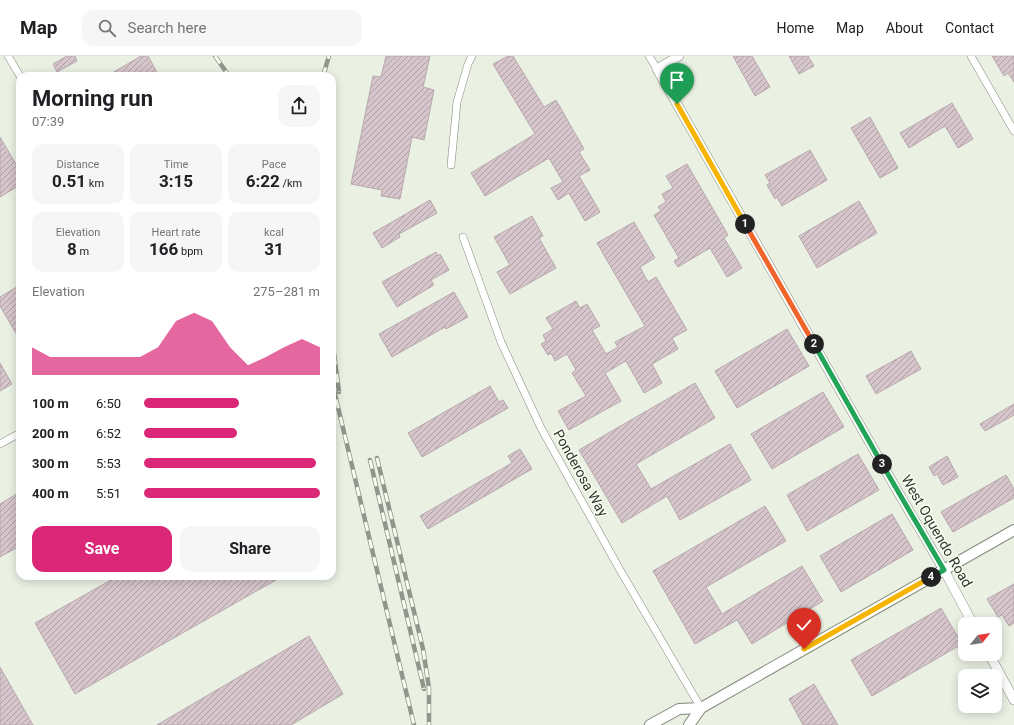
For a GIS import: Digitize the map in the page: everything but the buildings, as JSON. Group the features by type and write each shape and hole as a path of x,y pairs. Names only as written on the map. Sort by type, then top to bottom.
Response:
{"main road":[{"path":"689,725 701,708 1014,530"},
{"path":"650,725 679,709 701,708"}],"street":[{"path":"8,56 18,72"},
{"path":"451,165 457,102 468,64 472,56"},
{"name":"West Oquendo Road","path":"649,56 901,498 944,570 969,617"},
{"path":"657,69 679,56"},
{"path":"972,56 1014,131"},
{"name":"Ponderosa Way","path":"463,237 501,342 541,428 620,570 701,708"},
{"path":"0,444 16,435"},
{"path":"993,661 1014,700"}],"railway":[{"path":"215,56 226,72"},
{"path":"324,72 329,56"},
{"path":"336,369 339,392"},
{"path":"336,399 414,725"},
{"path":"377,458 423,649 429,688 429,725"},
{"path":"370,460 424,689"}],"route":[{"path":"677,104 944,570 804,649"}]}
